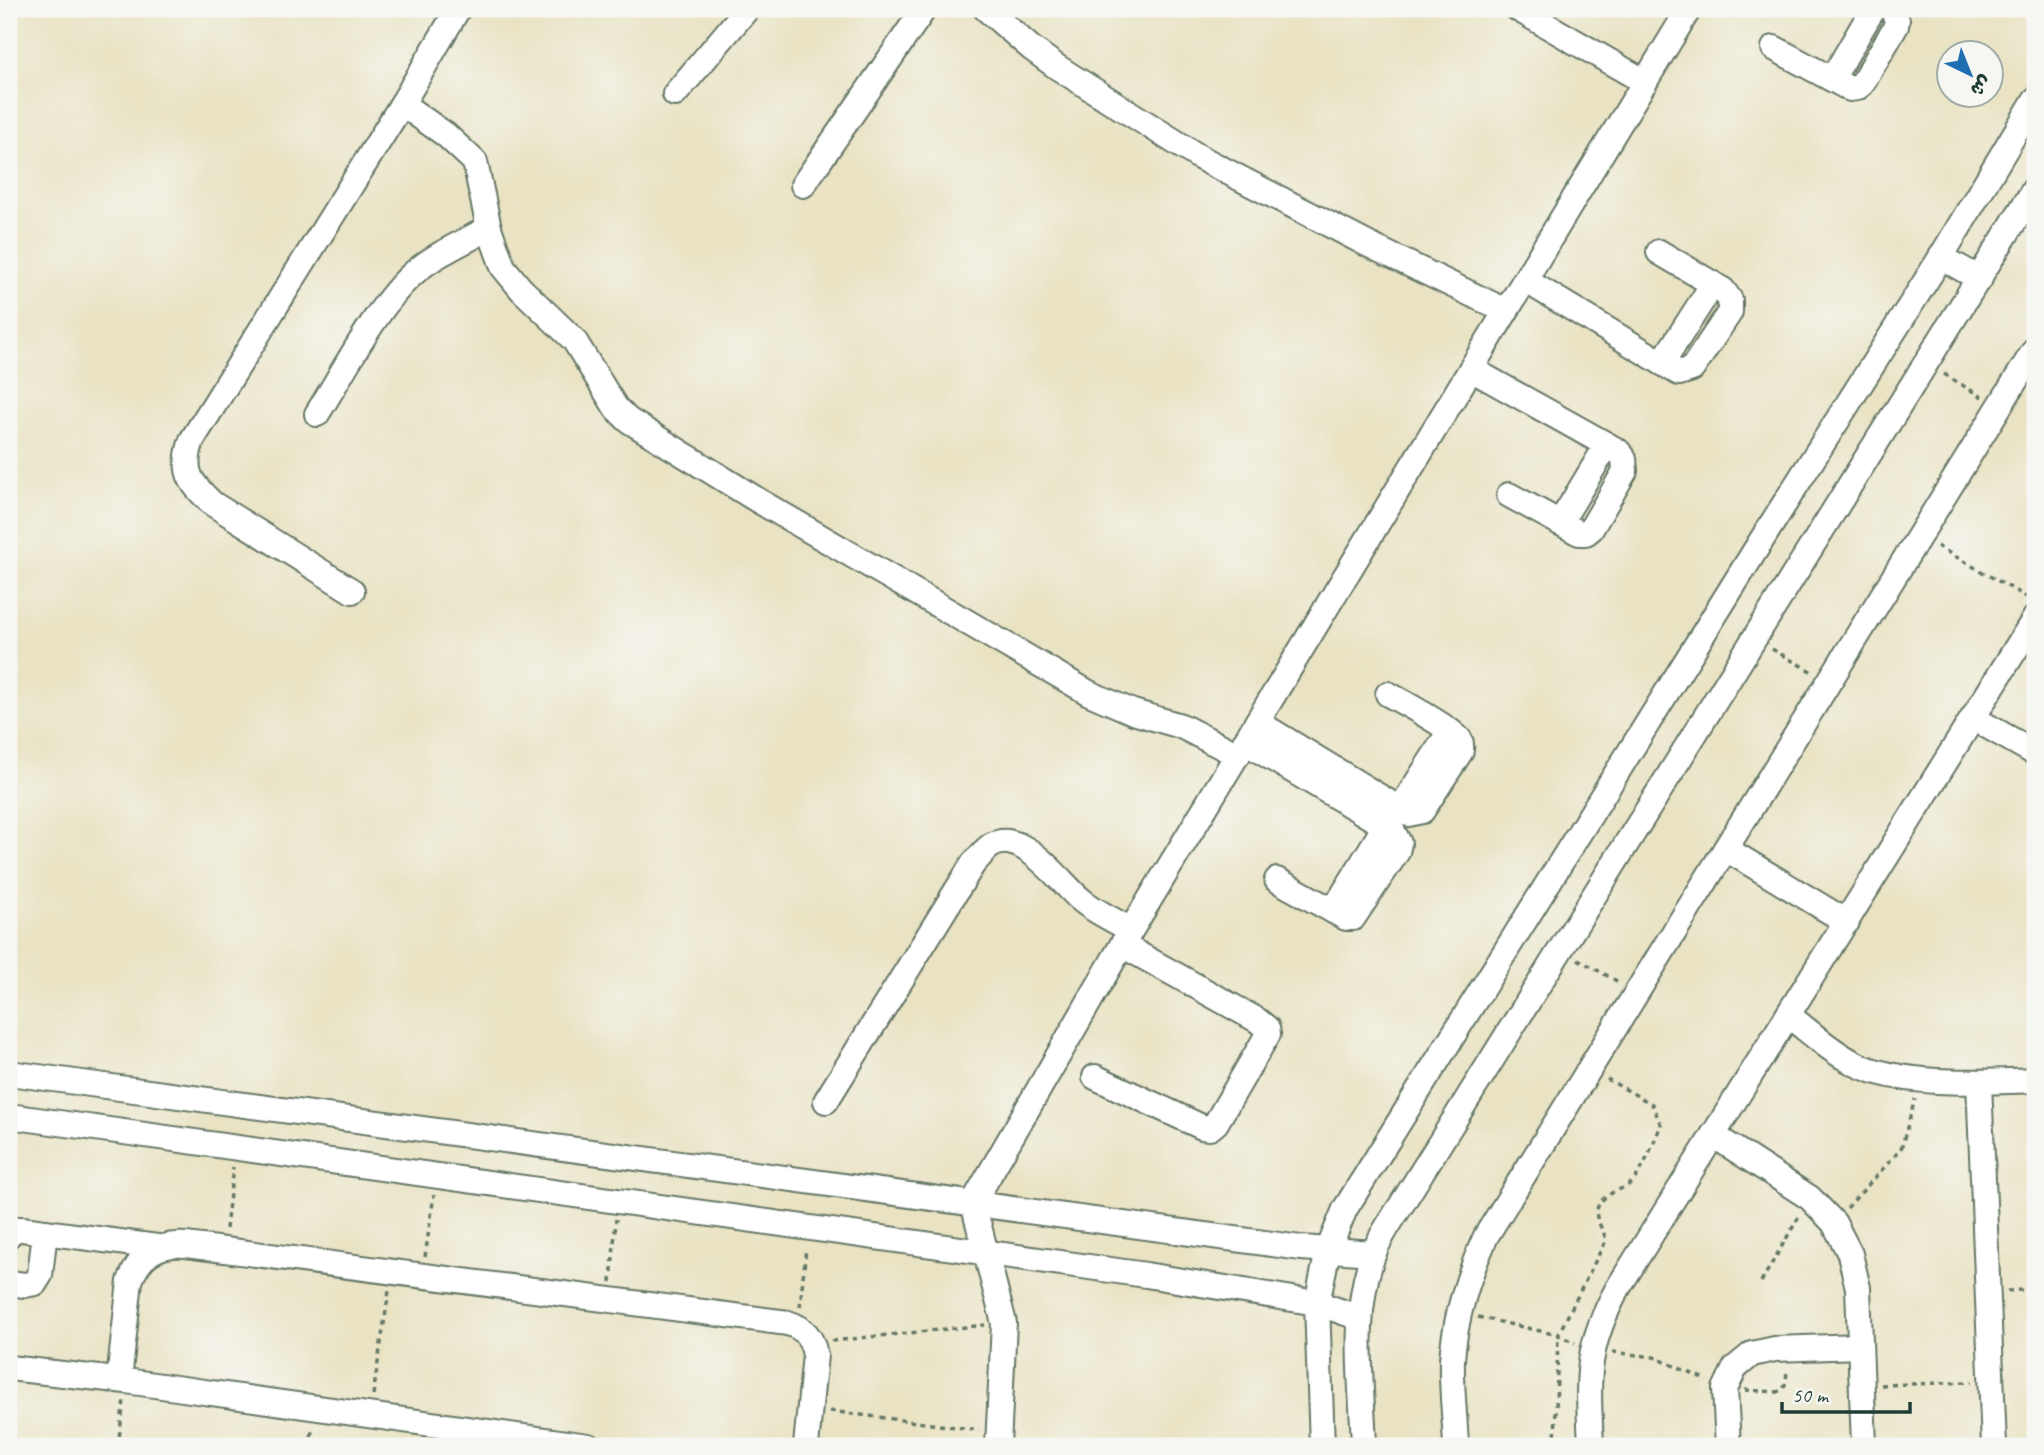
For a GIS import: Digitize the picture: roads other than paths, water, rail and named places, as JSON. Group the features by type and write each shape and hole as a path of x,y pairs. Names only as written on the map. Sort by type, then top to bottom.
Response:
{"street":[{"path":"352,591 213,504 197,489 188,474 187,456 192,440 402,104 458,9"},
{"path":"675,94 747,9"},
{"path":"803,185 924,9"},
{"path":"986,9 1050,62 1214,166 1506,311"},
{"path":"1518,9 1645,82"},
{"path":"998,1439 1004,1323 984,1254 973,1203 1127,938 1689,9"},
{"path":"1832,79 1873,9"},
{"path":"1774,48 1850,89 1860,87 1896,26 1892,9"},
{"path":"1322,1446 1317,1303 1328,1251 1345,1209 1941,257 2035,100"},
{"path":"402,104 446,135 475,162 489,228 503,267 521,289 574,340 616,408 648,434 1089,693 1133,712 1181,726 1247,740 1393,818 1422,811 1461,751 1460,738 1450,730 1388,694"},
{"path":"1364,1446 1360,1318 1364,1285 1374,1253 1405,1199 2035,188"},
{"path":"317,414 385,306 400,287 415,272 489,228"},
{"path":"1525,280 1679,373 1692,369 1730,312 1730,300 1713,284 1659,252"},
{"path":"1941,257 1980,279"},
{"path":"1456,1446 1452,1361 1458,1313 1469,1274 1486,1236 2035,349"},
{"path":"1471,369 1607,445 1621,454 1626,464 1625,471 1591,528 1582,534 1509,495"},
{"path":"1591,1446 1588,1385 1591,1351 1601,1318 2035,618"},
{"path":"1973,718 2035,753"},
{"path":"1277,880 1346,918 1353,918 1397,852 1399,843 1393,818"},
{"path":"826,1101 967,874 993,845 1003,841 1021,847 1053,870 1082,901 1127,938 1267,1028 1268,1034 1216,1123 1210,1128 1202,1127 1095,1077"},
{"path":"1726,849 1847,922"},
{"path":"1788,1015 1854,1063 1888,1074 1920,1079 1979,1082 2035,1080"},
{"path":"9,1073 1328,1251 1374,1253"},
{"path":"1979,1082 1994,1446"},
{"path":"9,1116 1146,1275 1317,1303 1360,1318"},
{"path":"1713,1135 1810,1198 1834,1223 1850,1254 1858,1288 1864,1446"},
{"path":"9,1235 13,1229 157,1247 172,1244 788,1323 806,1335 815,1354 806,1446"},
{"path":"9,1283 35,1283 40,1275 45,1232"},
{"path":"122,1381 130,1281 135,1267 144,1255 157,1247"},
{"path":"1728,1446 1725,1389 1735,1368 1752,1354 1788,1348 1860,1346"},
{"path":"9,1368 122,1381 588,1446"}]}
